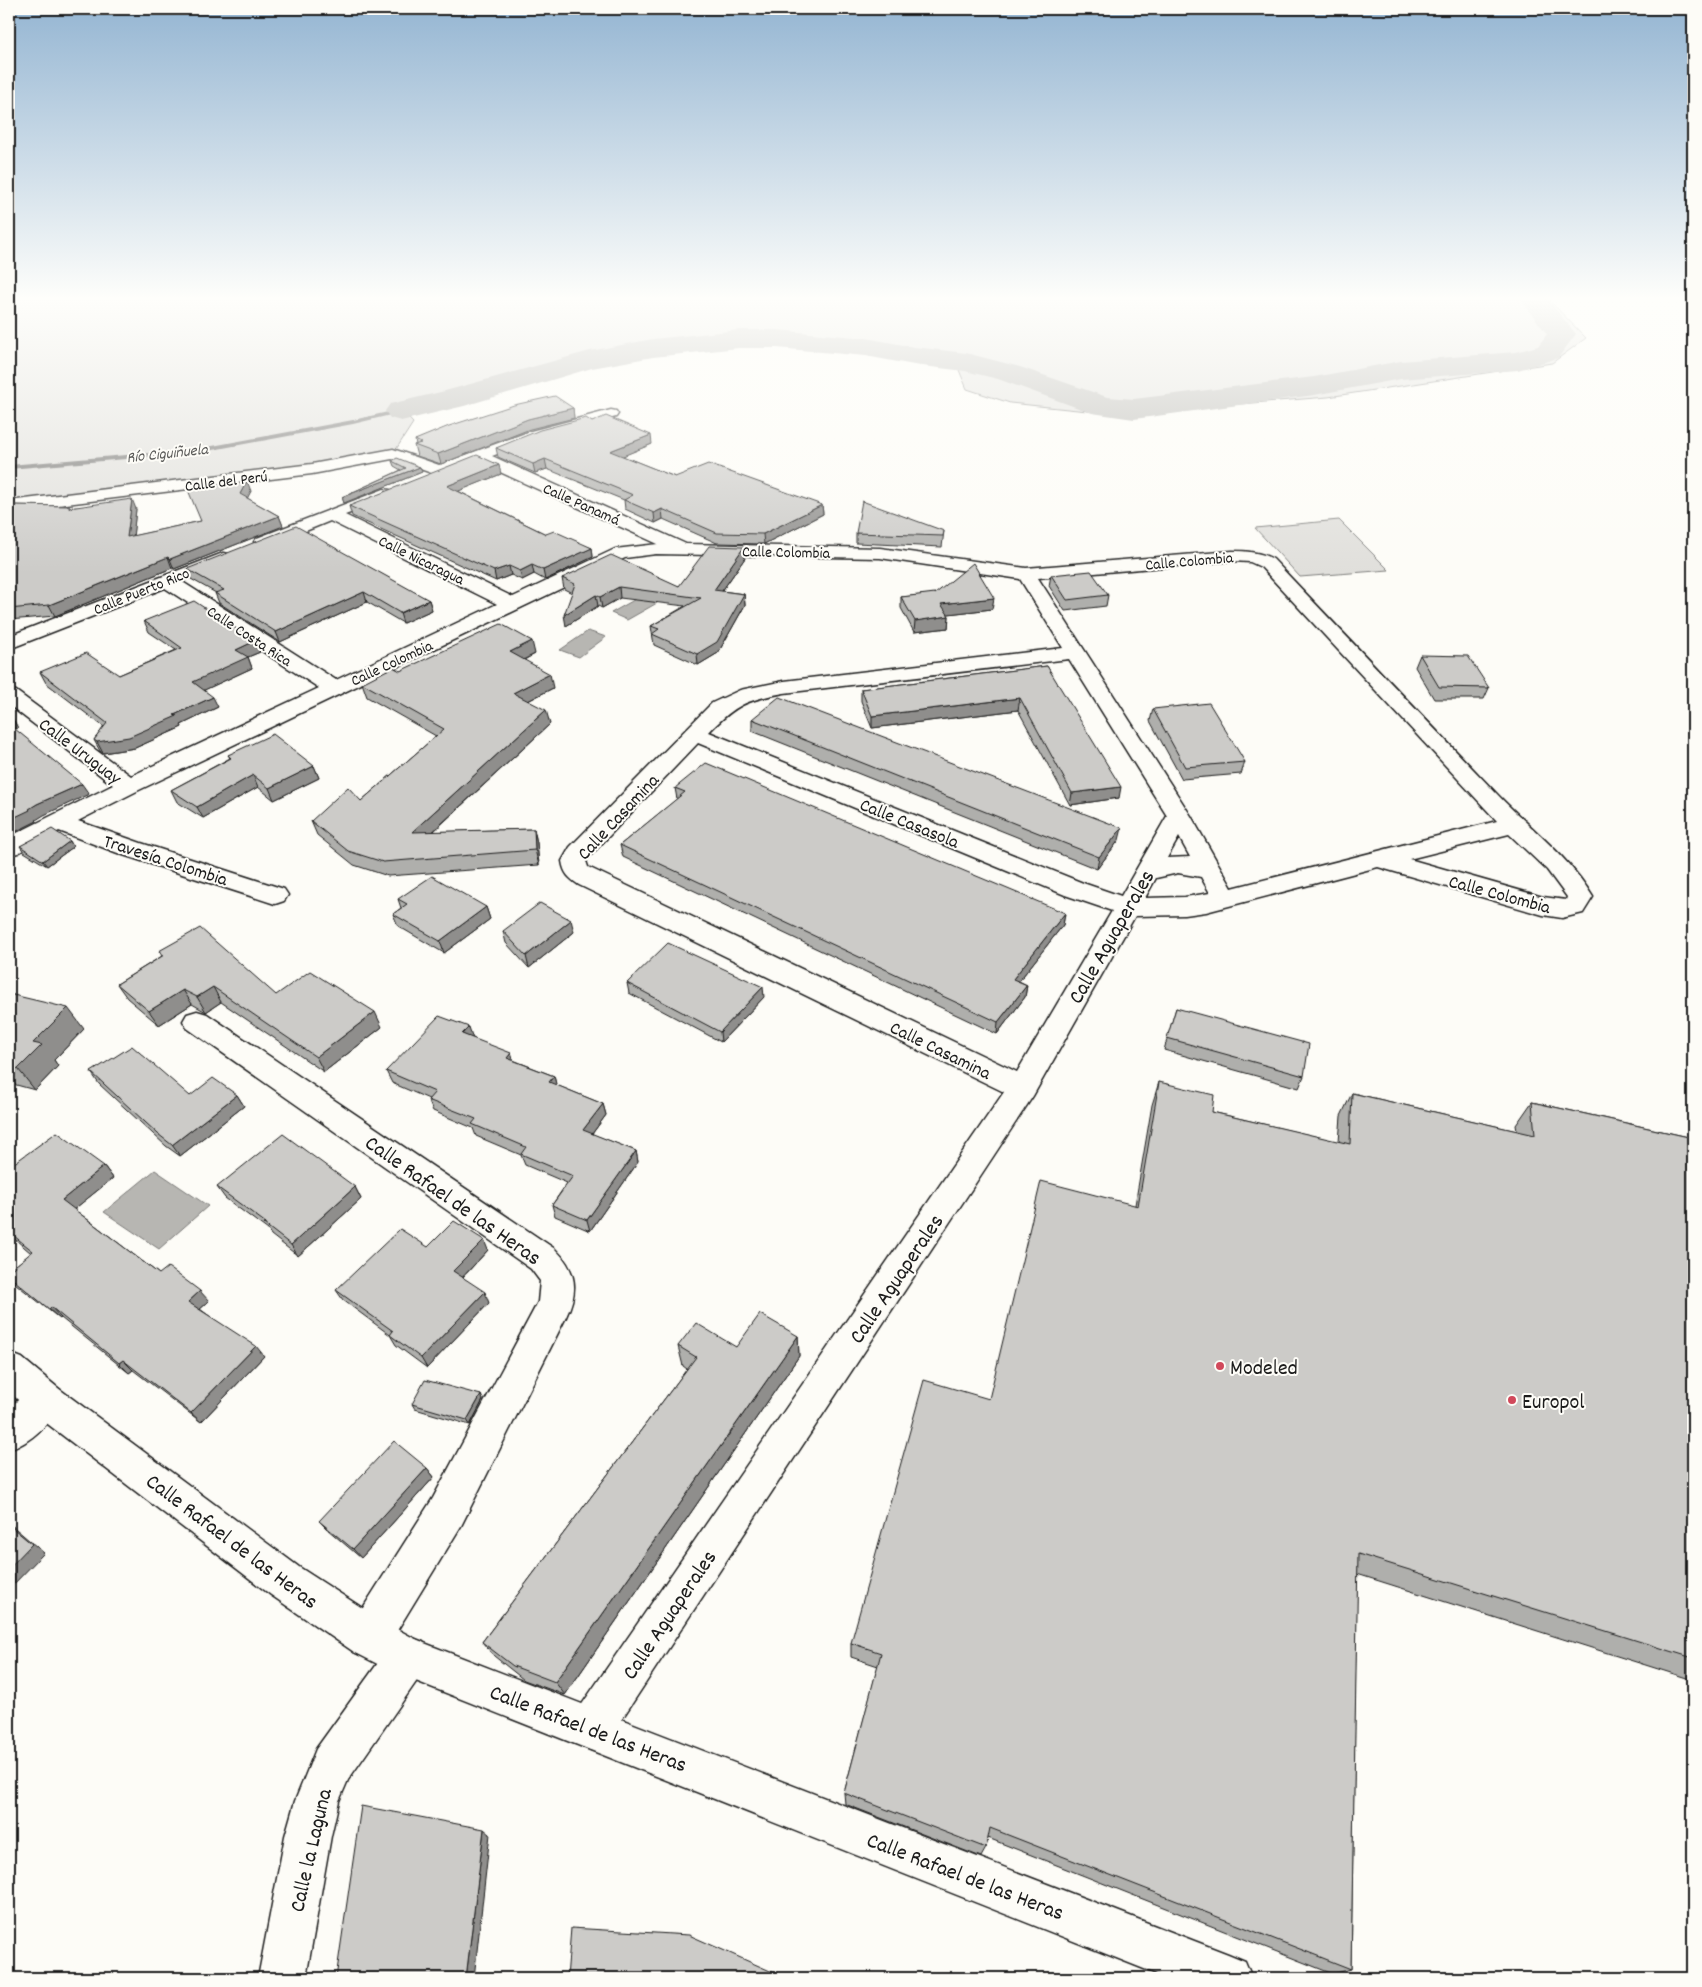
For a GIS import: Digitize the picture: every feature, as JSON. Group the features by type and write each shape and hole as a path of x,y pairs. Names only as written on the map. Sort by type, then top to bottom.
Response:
{"street":[{"name":"Calle Puerto Rico","path":"9,643 536,434 611,414"},
{"name":"Calle del Perú","path":"9,506 312,469 394,454 440,471"},
{"name":"Calle Panamá","path":"479,456 686,549"},
{"name":"Calle Nicaragua","path":"331,515 512,604"},
{"name":"Calle Colombia","path":"9,846 129,786 621,553 656,548 880,553 1026,574 1232,556 1259,558 1267,562 1513,825 1564,873 1580,897 1574,907 1562,909 1543,906 1378,859"},
{"path":"1026,574 1179,816 1225,897"},
{"name":"Calle Costa Rica","path":"166,580 335,689"},
{"name":"Calle Casamina","path":"1023,1088 597,884 576,871 574,861 579,852 720,708 747,694 784,687 1076,652"},
{"name":"Calle Uruguay","path":"9,694 129,786"},
{"name":"Calle Casasola","path":"694,734 1074,890 1127,907"},
{"name":"Calle Aguaperales","path":"591,1728 1023,1088 1179,816"},
{"name":"Travesía Colombia","path":"57,822 132,849 275,895"},
{"name":"Calle Colombia","path":"1127,907 1206,904 1225,897 1513,825"},
{"path":"1146,873 1169,864 1180,863 1210,870"},
{"name":"Calle Rafael de las Heras","path":"198,1021 543,1259 558,1280 559,1288 554,1306 482,1448 447,1512 369,1637"},
{"name":"Calle Rafael de las Heras","path":"9,1370 285,1580 369,1637 408,1657 1228,1978"},
{"path":"9,1432 46,1400"},
{"name":"Calle la Laguna","path":"282,1978 308,1836 317,1800 332,1765 408,1657"}],"shaded area":[{"path":"9,389 487,389 402,411 413,423 393,454 9,506"},
{"path":"967,389 1383,389 1328,397 1116,414 1010,403"},
{"path":"1339,520 1389,570 1300,577 1255,528"},
{"path":"641,596 657,603 627,620 611,613"},
{"path":"588,631 606,637 579,657 560,650"},
{"path":"155,1170 208,1206 159,1249 104,1212"}],"building":[{"path":"555,396 573,408 528,419 438,454 414,445 421,443 415,440 449,426 514,405"},
{"path":"606,416 651,435 610,451 675,477 708,464 822,505 763,534 717,533 662,509 654,513 624,500 633,495 545,459 533,464 496,448 540,430 586,418 592,422"},
{"path":"477,455 499,465 447,486 546,534 554,531 592,548 543,570 532,565 520,571 509,566 494,571 349,506"},
{"path":"397,458 420,467 342,497 406,468 392,461"},
{"path":"247,481 240,494 279,516 170,559 168,557 49,605 9,609 9,505 70,506 69,508 132,499 127,537 201,521 188,490 223,483 224,485"},
{"path":"862,501 944,531 943,536 856,533"},
{"path":"296,526 429,600 400,613 364,592 276,632 215,593 224,590 187,569"},
{"path":"709,546 744,547 714,590 744,594 717,642 697,654 652,634 659,629 651,626 701,598 619,587 600,597 596,595 564,615 575,584 562,578 611,555 679,586"},
{"path":"973,563 994,598 941,604 949,616 915,621 901,597 935,594"},
{"path":"1091,571 1108,595 1067,600 1051,575"},
{"path":"194,601 255,641 236,650 248,657 193,682 213,697 174,715 177,716 129,737 97,742 94,740 107,723 40,672 86,653 119,675 182,648 144,621"},
{"path":"501,624 532,641 510,652 550,674 513,693 546,710 412,832 534,829 535,850 383,862 348,851 311,821 348,787 361,801 444,729 362,683 393,667 400,671"},
{"path":"1420,655 1468,656 1489,688 1439,687"},
{"path":"1047,666 1121,787 1072,793 1020,698 872,716 861,689"},
{"path":"779,697 1122,828 1099,857 752,719"},
{"path":"1209,703 1245,762 1185,767 1153,709"},
{"path":"9,724 82,784 37,804 30,810 9,820"},
{"path":"273,734 314,766 269,788 253,775 197,807 171,790 231,758 228,755"},
{"path":"706,763 1065,913 1013,979 1027,985 998,1022 620,845 685,792 675,788"},
{"path":"52,829 70,841 43,861 20,846"},
{"path":"432,876 486,907 440,941 393,914 407,904 398,899"},
{"path":"540,903 571,920 526,956 503,931"},
{"path":"200,928 276,995 310,971 375,1012 316,1057 213,987 197,997 183,990 149,1011 117,984 164,955 159,951"},
{"path":"668,943 763,987 720,1032 627,983"},
{"path":"9,994 68,1008 33,1043 42,1045 18,1069 9,1066"},
{"path":"1176,1008 1309,1044 1304,1076 1167,1038"},
{"path":"439,1016 469,1027 462,1034 511,1053 507,1058 554,1076 549,1082 603,1104 583,1130 636,1151 587,1220 552,1205 573,1176 521,1154 526,1147 472,1124 476,1119 428,1100 435,1092 386,1071"},
{"path":"132,1046 190,1096 213,1078 237,1095 172,1145 91,1072"},
{"path":"1159,1082 1214,1095 1212,1112 1350,1144 1352,1093 1535,1135 1532,1102 1693,1138 1693,1658 1358,1554 1351,1969 990,1828 986,1848 844,1793 881,1653 851,1643 924,1380 989,1399 1041,1181 1138,1206"},
{"path":"57,1132 104,1166 62,1200 159,1274 168,1267 200,1291 188,1302 256,1346 191,1413 123,1360 119,1363 51,1307 49,1309 9,1276 9,1271 33,1251 9,1232 9,1164 13,1164"},
{"path":"283,1134 355,1187 291,1245 264,1224 266,1223 217,1187"},
{"path":"454,1221 484,1240 453,1271 485,1292 421,1358 390,1335 393,1331 336,1290 400,1229 428,1247"},
{"path":"760,1314 798,1336 555,1682 513,1666 482,1642 696,1357 678,1346 696,1323 736,1347"},
{"path":"425,1380 481,1395 467,1420 412,1404"},
{"path":"394,1441 427,1468 353,1549 319,1521"},
{"path":"9,1525 32,1544 9,1568"},
{"path":"361,1806 484,1829 466,1978 336,1978"},
{"path":"571,1928 689,1935 786,1978 567,1978"}],"waterway":[{"name":"Río Ciguiñuela","path":"401,411 487,389"},
{"name":"Río Ciguiñuela","path":"1054,389 1103,406 1134,409 1293,389"},
{"name":"Río Ciguiñuela","path":"9,467 196,451 353,422 401,411"}],"place":[{"name":"Modeled","path":"1220,1366"},
{"name":"Europol","path":"1512,1400"}]}
